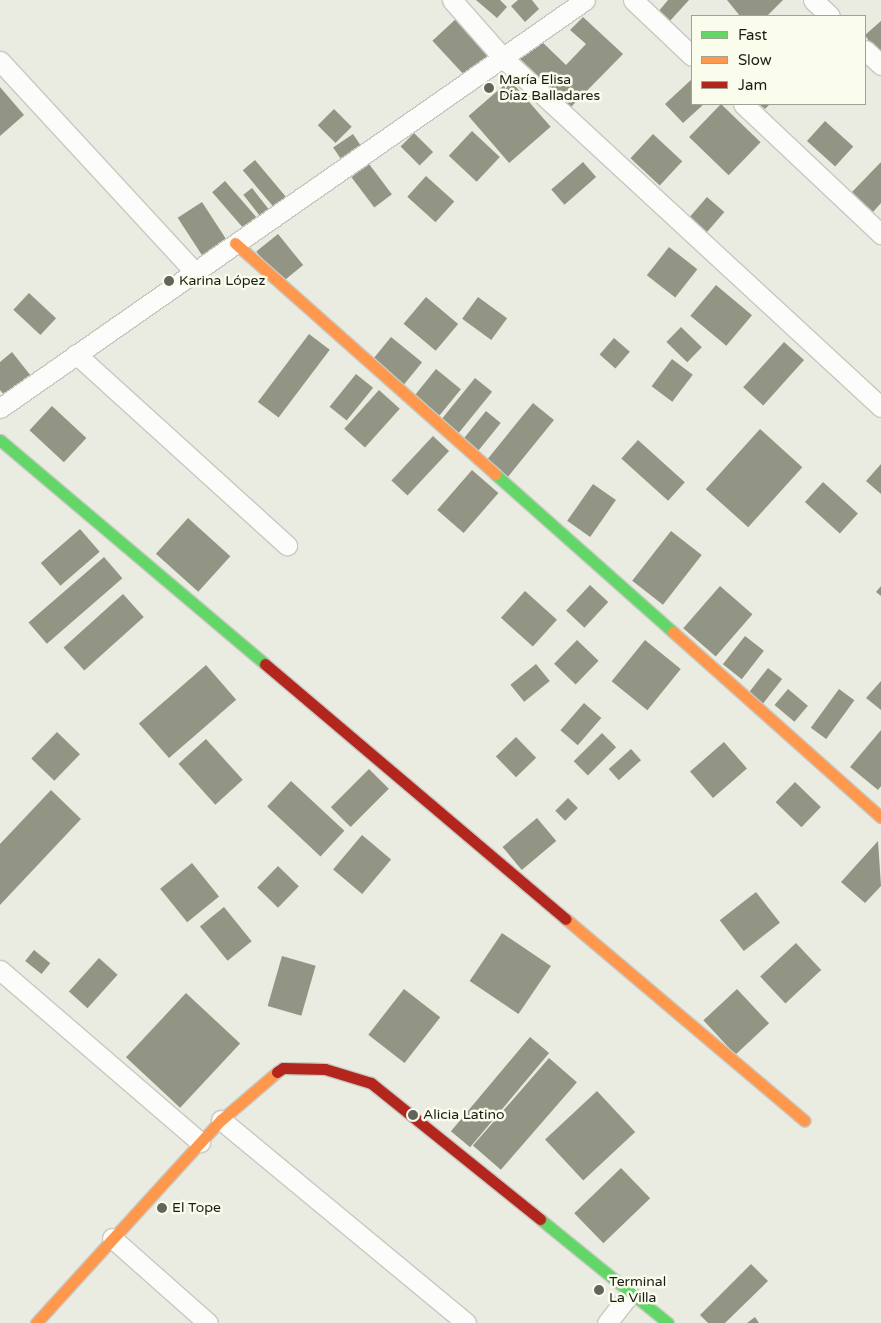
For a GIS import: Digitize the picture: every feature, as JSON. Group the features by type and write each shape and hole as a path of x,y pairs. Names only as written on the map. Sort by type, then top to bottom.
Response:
{"street":[{"path":"452,0 504,58 881,407"},
{"path":"633,0 691,55"},
{"path":"813,0 829,15"},
{"path":"0,408 504,58 575,3"},
{"path":"866,51 881,65"},
{"path":"0,61 195,272"},
{"path":"744,105 881,234"},
{"path":"235,243 881,817"},
{"path":"76,354 287,545"},
{"path":"0,440 804,1120"},
{"path":"0,970 200,1142"},
{"path":"36,1323 221,1120 257,1085 283,1068 325,1069 371,1083 630,1295 668,1323"},
{"path":"221,1120 466,1323"},
{"path":"112,1238 208,1323"},
{"path":"607,1323 630,1295"}],"building":[{"path":"476,0 500,0 507,7 497,18"},
{"path":"518,0 532,0 539,9 525,22 511,6"},
{"path":"668,0 689,0 669,22 658,12"},
{"path":"727,0 783,0 768,15 739,15"},
{"path":"458,17 491,53 466,77 432,41"},
{"path":"583,17 623,54 571,107 517,56 536,36 566,65 586,44 570,30"},
{"path":"881,21 881,52 878,55 866,37 866,34"},
{"path":"510,80 551,127 509,163 468,116"},
{"path":"691,80 691,105 703,105 683,123 665,104"},
{"path":"0,87 24,115 0,136"},
{"path":"720,105 761,142 729,175 689,137"},
{"path":"760,105 769,105 765,109"},
{"path":"334,109 352,127 335,143 318,125"},
{"path":"825,121 853,146 835,166 807,141"},
{"path":"472,131 500,157 477,182 449,156"},
{"path":"414,133 433,152 420,166 401,146"},
{"path":"353,134 363,149 343,162 333,147"},
{"path":"653,134 682,161 660,185 630,158"},
{"path":"255,160 286,197 274,207 243,170"},
{"path":"583,162 596,177 564,205 551,190"},
{"path":"881,162 881,203 873,212 852,192"},
{"path":"369,164 392,194 374,208 351,177"},
{"path":"426,176 454,201 436,222 407,197"},
{"path":"225,181 257,218 244,229 212,192"},
{"path":"252,188 270,211 261,218 243,195"},
{"path":"707,197 724,212 705,235 687,220"},
{"path":"202,202 227,240 202,256 178,218"},
{"path":"278,234 303,265 281,283 256,252"},
{"path":"669,247 697,269 675,298 647,275"},
{"path":"716,285 752,315 726,346 690,316"},
{"path":"29,293 56,318 40,335 13,310"},
{"path":"426,297 458,324 436,351 404,324"},
{"path":"478,297 507,318 491,340 462,319"},
{"path":"681,327 702,347 687,362 666,342"},
{"path":"309,334 330,350 279,418 258,402"},
{"path":"391,337 422,362 403,385 372,360"},
{"path":"614,338 630,352 615,368 600,355"},
{"path":"784,342 804,360 763,405 743,387"},
{"path":"12,352 31,376 5,396 0,390 0,362"},
{"path":"672,359 693,375 672,402 652,386"},
{"path":"436,369 461,389 439,416 415,395"},
{"path":"356,374 373,388 347,420 330,407"},
{"path":"475,378 492,392 457,435 440,421"},
{"path":"379,390 400,409 365,447 344,429"},
{"path":"533,403 554,420 507,478 486,461"},
{"path":"52,406 86,438 64,462 29,430"},
{"path":"486,411 501,423 477,452 463,440"},
{"path":"760,429 802,467 748,527 706,489"},
{"path":"433,436 449,451 407,496 391,481"},
{"path":"638,440 685,482 668,501 621,459"},
{"path":"881,464 881,494 866,481"},
{"path":"472,470 498,493 464,533 437,510"},
{"path":"823,482 858,513 840,534 805,502"},
{"path":"593,484 616,500 590,537 567,521"},
{"path":"188,518 230,556 198,592 156,554"},
{"path":"80,529 100,552 60,586 41,563"},
{"path":"671,531 702,555 663,605 632,581"},
{"path":"104,557 122,578 47,644 29,623"},
{"path":"590,585 608,602 584,628 566,611"},
{"path":"720,586 752,614 716,656 683,628"},
{"path":"881,586 881,596 876,592"},
{"path":"525,591 557,620 533,647 501,618"},
{"path":"123,594 144,617 84,671 64,648"},
{"path":"745,636 764,651 742,679 723,664"},
{"path":"577,640 599,661 576,685 554,664"},
{"path":"645,640 681,669 647,710 612,681"},
{"path":"536,664 550,681 524,702 510,685"},
{"path":"206,665 236,700 169,758 139,723"},
{"path":"768,668 782,679 763,704 749,692"},
{"path":"881,681 881,710 866,698"},
{"path":"788,689 808,706 794,722 775,705"},
{"path":"839,689 854,700 826,739 811,728"},
{"path":"584,703 601,718 578,745 560,730"},
{"path":"881,730 881,786 878,790 850,767"},
{"path":"57,732 80,754 54,781 31,759"},
{"path":"602,733 616,747 588,775 574,761"},
{"path":"516,737 536,758 516,777 496,756"},
{"path":"206,739 243,780 215,805 179,764"},
{"path":"724,742 747,768 713,798 690,772"},
{"path":"631,749 641,760 619,780 609,769"},
{"path":"369,769 389,789 351,827 331,807"},
{"path":"291,781 344,831 321,856 267,807"},
{"path":"795,782 821,807 801,827 776,802"},
{"path":"51,790 81,819 0,905 0,844"},
{"path":"568,798 578,808 565,821 555,811"},
{"path":"537,818 556,841 522,870 503,847"},
{"path":"362,835 391,859 362,894 333,869"},
{"path":"878,841 881,886 865,903 841,882"},
{"path":"192,863 219,896 187,922 160,889"},
{"path":"278,866 299,886 278,908 257,888"},
{"path":"756,892 780,923 744,951 720,920"},
{"path":"224,907 252,941 228,961 200,927"},
{"path":"502,933 551,966 518,1014 470,981"},
{"path":"796,943 821,970 785,1003 760,976"},
{"path":"34,950 50,963 42,974 25,961"},
{"path":"282,956 316,966 301,1016 268,1006"},
{"path":"99,958 118,975 87,1008 69,991"},
{"path":"404,989 440,1017 405,1063 368,1035"},
{"path":"737,989 769,1023 735,1055 703,1020"},
{"path":"186,993 240,1043 180,1108 126,1057"},
{"path":"530,1037 549,1053 470,1147 451,1131"},
{"path":"549,1058 577,1082 501,1170 473,1146"},
{"path":"597,1091 635,1132 583,1180 545,1139"},
{"path":"621,1168 650,1198 603,1243 574,1213"},
{"path":"751,1264 768,1281 725,1323 708,1323 700,1315"},
{"path":"755,1317 759,1323 747,1323"}],"traffic: fast":[{"path":"0,440 265,664"},
{"path":"495,474 673,632"},
{"path":"540,1219 668,1323"}],"traffic: slow":[{"path":"235,243 495,474"},
{"path":"673,632 881,817"},
{"path":"566,919 804,1120"},
{"path":"36,1323 221,1120 277,1072"}],"traffic: jam":[{"path":"265,664 566,919"},
{"path":"277,1072 283,1068 325,1069 371,1083 540,1219"}],"place":[{"name":"María Elisa Díaz Balladares","path":"489,88"},
{"name":"Karina López","path":"169,281"},
{"name":"Alicia Latino","path":"413,1115"},
{"name":"El Tope","path":"162,1208"},
{"name":"Terminal La Villa","path":"599,1290"}]}
